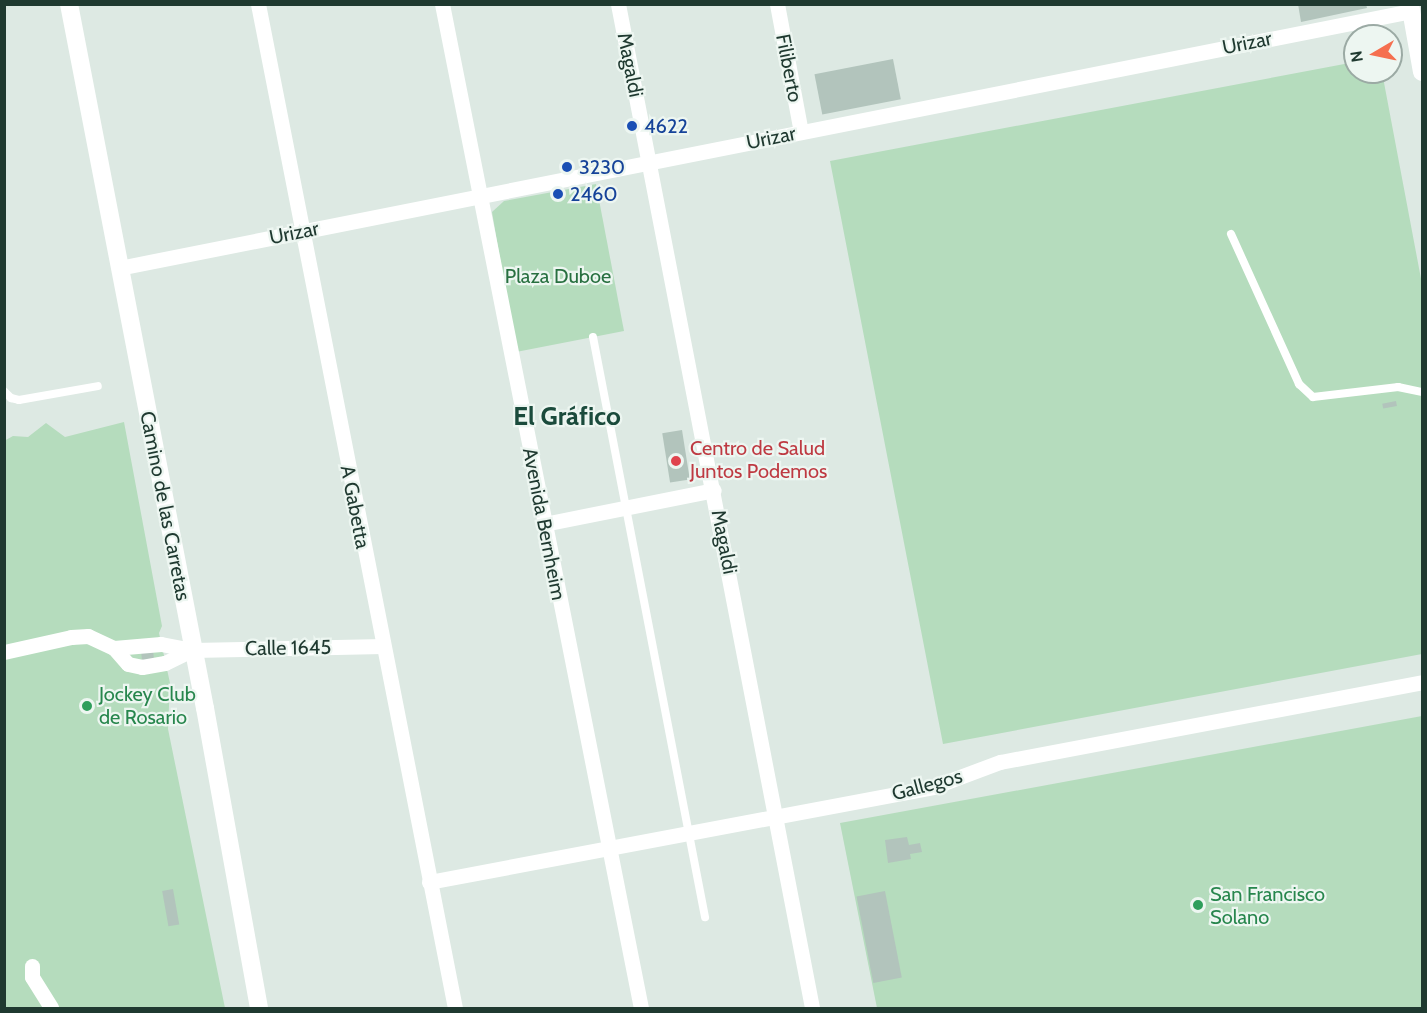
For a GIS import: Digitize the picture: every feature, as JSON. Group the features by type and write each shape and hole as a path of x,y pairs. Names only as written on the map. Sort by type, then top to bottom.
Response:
{"street":[{"name":"Camino de las Carretas","path":"69,4 259,1008"},
{"name":"A Gabetta","path":"258,4 455,1008"},
{"name":"Avenida Bernheim","path":"442,4 641,1008"},
{"name":"Magaldi","path":"618,4 777,816 812,1008"},
{"name":"Filiberto","path":"777,4 801,132"},
{"name":"Urizar","path":"119,268 1414,8"},
{"path":"1414,8 1422,72"},
{"path":"544,524 714,490"},
{"path":"4,652 71,637 88,636 114,648 128,664 142,667 165,663 192,650"},
{"name":"Calle 1645","path":"192,650 383,646"},
{"name":"Gallegos","path":"429,882 933,787 1000,762 1422,682"},
{"path":"32,966 32,977 51,1008"}],"lane":[{"path":"1231,234 1299,384 1312,397 1398,387 1422,392"},
{"path":"593,337 705,917"},
{"path":"4,391 11,398 19,400 98,386"}],"green space":[{"path":"1343,64 1343,84 1384,84 1422,284 1422,654 943,744 830,161"},
{"name":"Plaza Duboe","path":"596,184 624,331 516,352 492,212 504,201"},
{"name":"Jockey Club de Rosario","path":"124,422 162,626 159,633 170,683 168,729 225,1008 5,1008 4,441 13,436 28,437 46,423 65,437"},
{"name":"San Francisco Solano","path":"1422,716 1422,1008 877,1008 840,823"}],"building":[{"path":"1298,4 1366,4 1367,8 1301,22"},
{"path":"893,59 901,99 822,115 814,74"},
{"path":"1396,401 1397,406 1383,409 1382,404"},
{"path":"682,430 690,479 670,483 662,433"},
{"path":"153,650 154,659 142,660 141,651"},
{"path":"907,837 909,845 920,843 922,852 910,854 911,859 888,863 885,840"},
{"path":"173,889 179,924 168,926 162,891"},
{"path":"885,891 902,977 873,983 857,897"}],"place":[{"name":"4622","path":"632,126"},
{"name":"3230","path":"567,167"},
{"name":"2460","path":"558,194"},
{"name":"Centro de Salud Juntos Podemos","path":"676,461"},
{"name":"Jockey Club de Rosario","path":"87,706"},
{"name":"San Francisco Solano","path":"1198,905"}],"district":[{"name":"El Gráfico","path":"567,417"}]}
